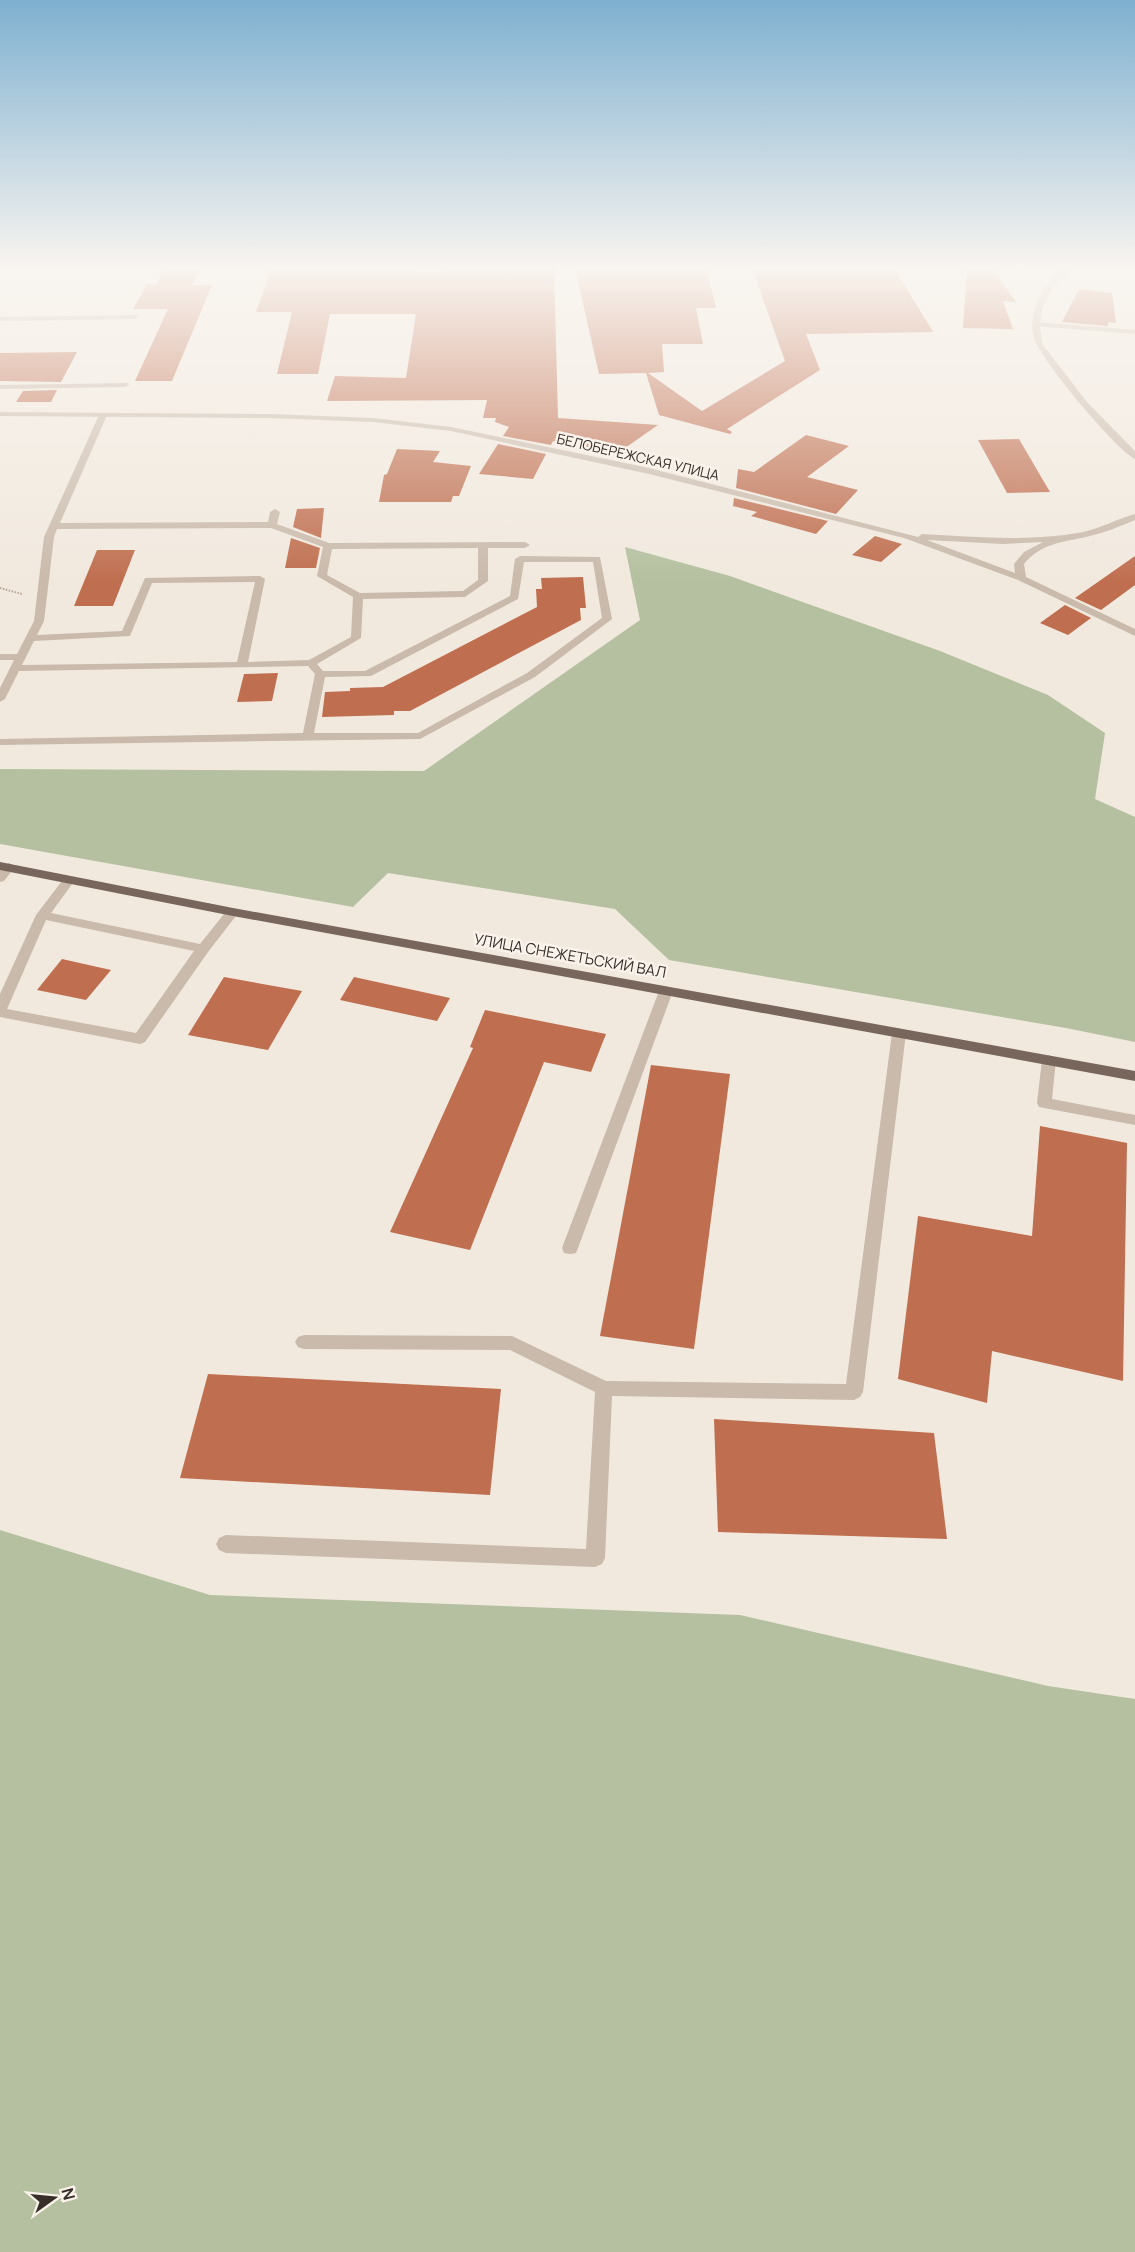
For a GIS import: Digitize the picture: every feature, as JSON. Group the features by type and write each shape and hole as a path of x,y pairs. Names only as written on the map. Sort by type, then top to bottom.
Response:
{"main road":[{"name":"УЛИЦА СНЕЖЕТЬСКИЙ ВАЛ","path":"3,870 69,880 233,912 1135,1076"}],"street":[{"path":"1060,373 1084,404 1135,456"},
{"path":"0,387 125,385"},
{"name":"БЕЛОБЕРЕЖСКАЯ УЛИЦА","path":"0,414 270,416 373,420 451,429 649,471 908,536 1022,578 1135,633"},
{"path":"0,699 39,621 49,537 103,415"},
{"path":"272,525 275,512"},
{"name":"БЕЛОБЕРЕЖСКАЯ УЛИЦА","path":"908,536 984,540 1056,539 1101,529 1135,518"},
{"path":"54,526 272,525 328,546 525,545"},
{"path":"1022,578 1019,564 1027,554 1056,539"},
{"path":"328,546 322,576 358,596 465,594 483,581 483,545"},
{"path":"0,742 420,736 531,675 607,619 597,559 520,559 515,597 366,674 320,674"},
{"path":"31,638 126,634 148,580 260,579 242,665"},
{"path":"17,668 311,663 356,638 358,596"},
{"path":"0,657 22,657"},
{"path":"311,663 320,674"},
{"path":"308,736 320,674"},
{"path":"69,880 42,915 0,1011 141,1039 203,949 233,912"},
{"path":"42,915 203,949"},
{"path":"570,1248 666,991"},
{"path":"304,1342 512,1344 604,1388 854,1392 899,1033"},
{"path":"1049,1060 1044,1103 1135,1120"},
{"path":"226,1544 596,1558 604,1388"}],"green space":[{"path":"625,547 730,576 940,651 1048,695 1105,733 1095,799 1135,817 1135,1042 1066,1028 669,960 615,909 388,873 353,907 0,844 0,769 424,771 640,620"},
{"path":"0,1530 210,1595 740,1615 1048,1686 1135,1699 1135,2252 0,2252"}],"building":[{"path":"0,373 66,373 61,382 0,381"},
{"path":"139,373 175,373 172,381 135,381"},
{"path":"277,373 318,373 318,374"},
{"path":"407,373 557,373 558,418 658,425 611,455 553,441 551,445 503,436 509,427 495,422 496,418 483,418 487,400 327,401 335,376 406,378"},
{"path":"646,373 702,411 765,373 815,373 727,429 732,432 730,434 659,415"},
{"path":"57,390 51,402 16,402 23,391"},
{"path":"806,435 849,446 807,477 858,490 836,514 736,488 738,469 754,472"},
{"path":"1019,439 1050,492 1007,493 978,440"},
{"path":"498,444 546,454 533,479 479,474"},
{"path":"397,449 440,451 433,462 471,466 459,496 453,496 451,502 379,502 384,475 387,474"},
{"path":"734,498 828,521 816,534 751,516 757,512 733,506"},
{"path":"324,508 321,538 293,527 297,509"},
{"path":"875,536 902,544 881,562 852,555"},
{"path":"291,538 320,548 316,568 285,568"},
{"path":"97,550 135,550 113,606 74,606"},
{"path":"1135,556 1135,585 1101,610 1075,598"},
{"path":"583,577 586,608 580,608 581,620 410,711 394,711 394,715 322,717 325,692 350,691 350,688 383,687 537,607 536,589 542,589 541,578"},
{"path":"1065,605 1091,618 1068,635 1040,623"},
{"path":"278,673 272,701 237,702 244,674"},
{"path":"62,959 111,970 86,1000 37,990"},
{"path":"224,977 302,991 268,1050 188,1035"},
{"path":"354,977 450,998 437,1021 340,1000"},
{"path":"485,1010 606,1034 591,1072 544,1062 470,1250 390,1232 473,1048 470,1047"},
{"path":"651,1065 730,1074 694,1349 600,1336"},
{"path":"1040,1126 1127,1143 1123,1381 992,1351 987,1403 898,1379 918,1216 1032,1236"},
{"path":"208,1374 501,1389 490,1495 180,1478"},
{"path":"714,1419 934,1433 947,1539 718,1532"}]}
